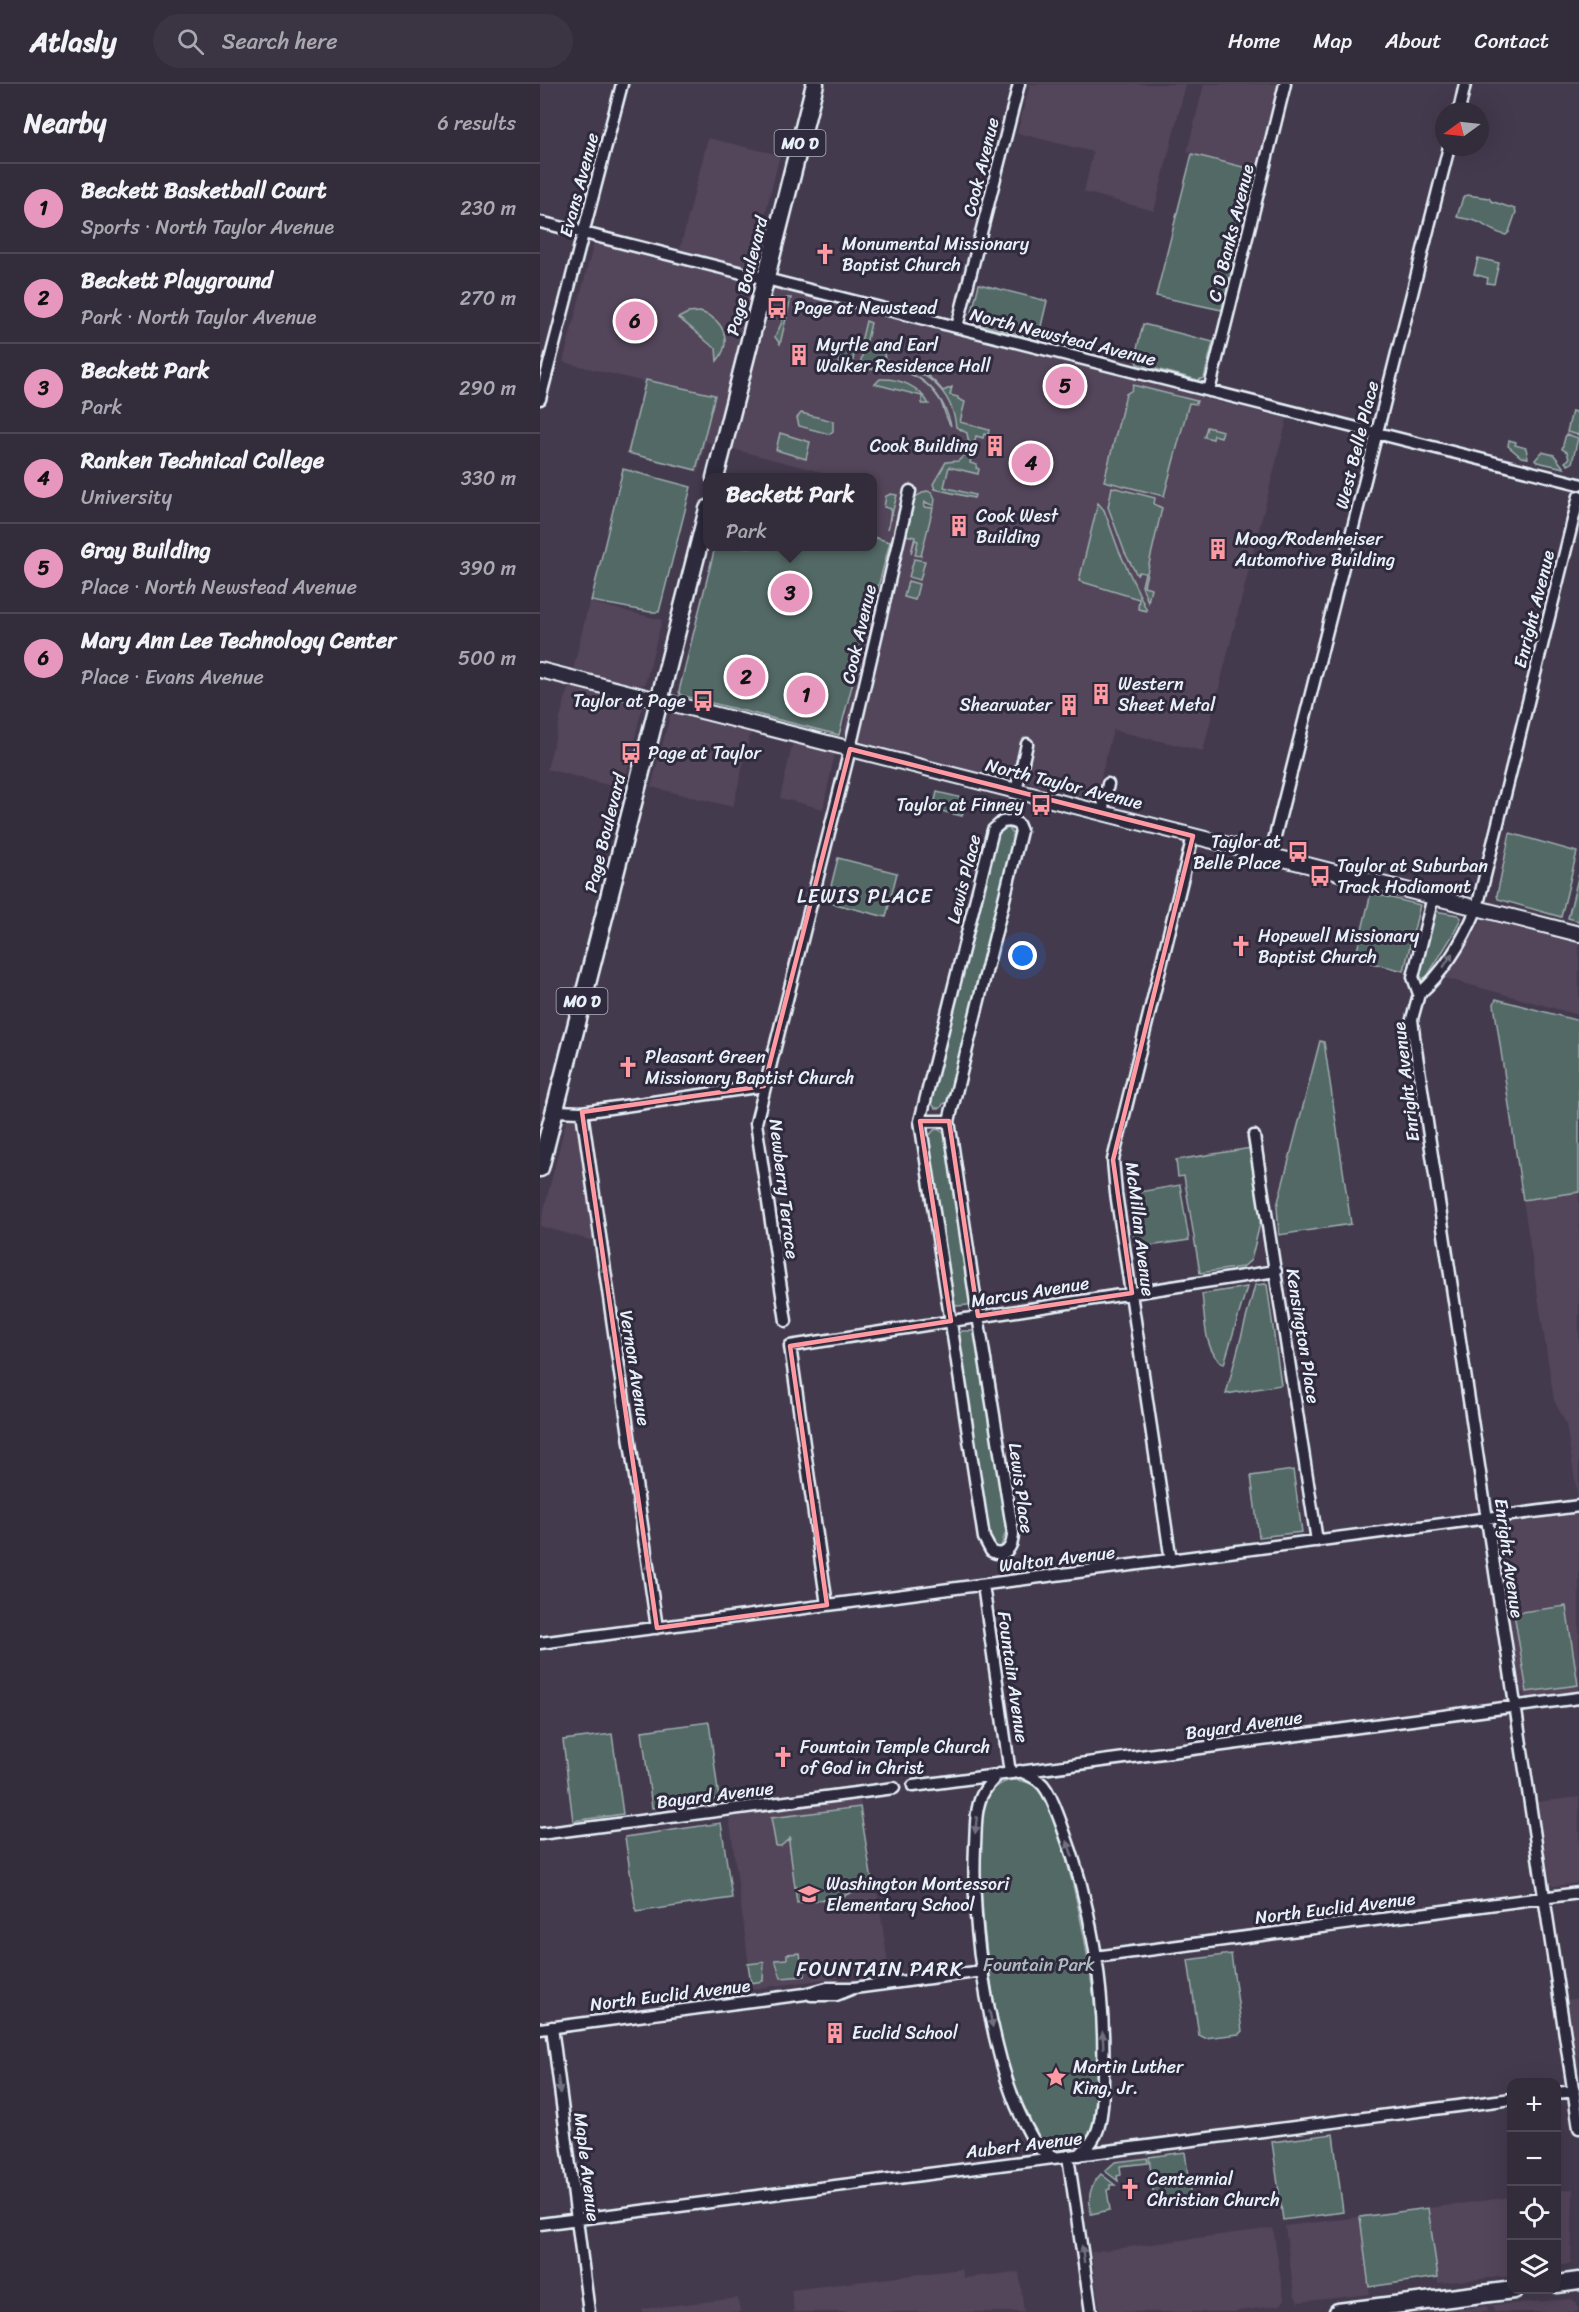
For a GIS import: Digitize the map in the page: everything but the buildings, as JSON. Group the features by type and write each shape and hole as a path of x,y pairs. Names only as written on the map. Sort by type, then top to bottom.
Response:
{"main road":[{"name":"Page Boulevard","path":"717,473 815,84"},
{"name":"Page Boulevard","path":"540,1168 703,528"},
{"path":"1561,2283 1579,2281"},
{"path":"1338,2312 1393,2308 1507,2290"}],"street":[{"name":"Evans Avenue","path":"540,399 622,84"},
{"name":"Cook Avenue","path":"957,327 1019,84"},
{"name":"C D Banks Avenue","path":"1209,390 1285,84"},
{"path":"1461,102 1466,84"},
{"name":"West Belle Place","path":"1270,856 1447,156"},
{"name":"North Newstead Avenue","path":"540,222 1579,484"},
{"name":"Cook Avenue","path":"850,749 910,491"},
{"name":"Enright Avenue","path":"1419,994 1436,980 1472,921 1477,908 1579,496"},
{"name":"North Taylor Avenue","path":"540,670 1579,934"},
{"path":"1016,791 1027,744"},
{"name":"Newberry Terrace","path":"786,1321 756,1123 850,749"},
{"path":"1102,813 1108,784"},
{"name":"Lewis Place","path":"1010,821 1018,824 1021,831 949,1120 1013,1533 1012,1546 1009,1551 999,1554 990,1551 984,1538 920,1120 993,830 1002,822 1010,821"},
{"name":"McMillan Avenue","path":"1171,1561 1113,1160 1193,836"},
{"name":"Enright Avenue","path":"1433,897 1413,976 1419,994 1412,1019 1414,1036 1579,2128"},
{"path":"554,1111 582,1112 764,1086"},
{"name":"Vernon Avenue","path":"582,1112 657,1628"},
{"path":"920,1120 949,1120"},
{"name":"Kensington Place","path":"1254,1136 1317,1541"},
{"name":"Marcus Avenue","path":"827,1605 790,1346 1276,1271"},
{"name":"Walton Avenue","path":"540,1643 1487,1520 1579,1506"},
{"name":"Fountain Avenue","path":"983,1585 1010,1773"},
{"name":"Bayard Avenue","path":"913,1786 1579,1698"},
{"path":"1056,2158 1040,2150 1035,2144 1012,2095 997,2045 983,1971 974,1884 975,1834 981,1796 987,1786 1010,1773 1035,1778 1042,1784 1054,1805 1075,1863 1095,1957 1102,2033 1103,2089 1098,2129 1094,2138 1074,2155 1091,2312"},
{"name":"Bayard Avenue","path":"540,1834 894,1788"},
{"name":"North Euclid Avenue","path":"1095,1957 1579,1893"},
{"name":"North Euclid Avenue","path":"540,2029 805,1994 827,1988 854,1988 983,1971"},
{"name":"Maple Avenue","path":"552,2027 589,2312"},
{"path":"1561,2093 1574,2091"},
{"name":"Aubert Avenue","path":"540,2224 1507,2100"}],"highlighted area":[{"path":"850,749 1193,836 1113,1160 1132,1293 978,1316 949,1121 920,1121 951,1321 790,1346 827,1605 657,1628 582,1112 764,1086"}],"shaded area":[{"path":"1030,84 1186,84 1154,211 1084,192 1093,152 1017,133"},
{"path":"1204,84 1279,84 1257,170 1187,152"},
{"path":"708,138 780,155 748,283 1287,419 1203,751 1113,730 1095,800 1008,777 973,780 839,746 889,542 877,538 877,473 821,473 706,442 698,472 626,454 644,382 563,362 593,246 597,244 677,261"},
{"path":"589,602 662,620 645,684 639,686 573,670"},
{"path":"569,684 641,704 642,708 623,789 547,769"},
{"path":"671,712 751,731 733,807 651,787"},
{"path":"793,742 835,753 823,809 780,798"},
{"path":"1486,918 1579,941 1579,1015 1445,978"},
{"path":"570,1118 580,1123 593,1241 540,1226 566,1121"},
{"path":"1579,1192 1578,1499 1566,1424 1554,1400 1523,1200"},
{"path":"1579,1514 1579,1691 1527,1698 1520,1689 1498,1529 1505,1523"},
{"path":"1579,1797 1579,1883 1553,1886 1537,1802"},
{"name":"Washington Montessori Elementary School","path":"860,1799 889,1971 752,1989 729,1816"},
{"path":"1579,1998 1579,2076 1568,2000"},
{"path":"1573,2189 1571,2261 1569,2264 1561,2265 1561,2240 1561,2190"},
{"path":"1507,2198 1507,2276 1438,2283 1428,2208"},
{"path":"1360,2217 1370,2294 1298,2302 1294,2294 1285,2226"},
{"path":"1273,2228 1284,2300 1281,2305 1232,2312 1100,2312 1091,2252"},
{"path":"962,2269 964,2278 1019,2272 1024,2312 794,2312 791,2290"},
{"path":"738,2298 740,2312 643,2312 643,2309"},
{"path":"1572,2299 1577,2304 1578,2312 1494,2312 1493,2305"},
{"path":"1487,2306 1488,2312 1436,2312"}],"green space":[{"path":"1192,154 1251,169 1227,261 1234,263 1222,310 1156,296"},
{"path":"1467,195 1489,198 1491,201 1515,209 1509,232 1506,235 1502,234 1477,222 1457,217 1463,197"},
{"path":"1478,258 1499,263 1494,284 1487,283 1488,278 1474,274"},
{"path":"979,284 1047,301 1038,339 975,323 977,318 971,316"},
{"path":"787,298 791,298 780,344 775,337 782,322 782,306"},
{"path":"700,312 715,320 724,332 724,346 717,361 716,348 678,318 688,313"},
{"path":"866,321 871,323 865,348 876,351 879,341 883,343 885,360 917,369 931,378 943,391 952,387 950,395 965,402 960,422 989,430 988,435 984,434 983,438 976,436 974,445 969,444 967,433 956,427 952,410 945,396 923,375 893,364 860,365 863,351 860,346"},
{"path":"1143,324 1213,342 1204,378 1198,380 1137,364 1135,357"},
{"path":"841,348 854,355 852,366 838,363"},
{"path":"877,367 899,370 868,370"},
{"path":"909,374 915,376 925,382 934,391 941,401 947,413 951,426 940,400 933,391"},
{"path":"880,379 908,384 920,392 929,404 922,404 922,396 875,384"},
{"path":"646,380 715,395 696,470 628,453"},
{"path":"1133,385 1197,401 1196,404 1189,403 1164,496 1104,481 1126,394 1132,390"},
{"path":"1572,411 1579,413 1579,435 1567,432"},
{"path":"801,413 833,421 833,431 829,434 799,426 797,418"},
{"path":"1207,427 1223,431 1221,437 1214,435 1213,439 1204,437"},
{"path":"780,433 810,442 806,459 776,450"},
{"path":"1566,434 1578,438 1572,463 1568,465 1565,462 1569,459 1567,452 1562,449"},
{"path":"1509,440 1516,442 1515,445 1526,448 1528,458 1521,457 1508,446"},
{"path":"1542,452 1554,455 1564,468 1537,462 1535,460"},
{"path":"967,453 972,454 970,463 977,465 978,474 949,467 944,487 975,495 974,498 935,489 933,484 946,462 958,461"},
{"path":"623,469 691,487 659,612 591,601"},
{"path":"1112,487 1155,498 1154,504 1162,508 1144,586 1151,588 1148,602 1142,586 1145,573 1139,572 1137,575 1125,553 1108,507"},
{"path":"926,491 932,492 935,499 934,506 925,502 924,507 933,508 921,556 915,555 918,541 915,540 911,553 915,537 905,535 915,497"},
{"path":"897,495 888,529 891,509 884,507 886,496"},
{"path":"1098,503 1104,510 1119,551 1147,611 1138,609 1139,599 1079,581"},
{"path":"877,538 890,542 839,735 680,695 679,691 714,551 877,551"},
{"path":"914,559 925,561 920,580 909,577"},
{"path":"908,581 919,584 915,600 904,597"},
{"path":"937,792 967,799 962,816 933,809"},
{"path":"1008,827 1013,834 1014,841 948,1102 941,1108 935,1108 929,1099 997,835"},
{"path":"1510,833 1577,852 1561,917 1498,899"},
{"path":"838,858 897,873 886,917 827,902"},
{"path":"1579,874 1579,921 1568,918"},
{"path":"1371,893 1420,905 1404,971 1355,959"},
{"path":"1435,911 1458,915 1461,918 1428,975 1423,979 1419,974"},
{"path":"1496,999 1579,1021 1579,1192 1523,1200 1494,1004"},
{"path":"1320,1041 1324,1042 1351,1224 1279,1235 1277,1206"},
{"path":"938,1129 946,1134 971,1301 968,1305 953,1304 928,1137"},
{"path":"1251,1148 1262,1216 1251,1260 1243,1267 1200,1273 1184,1176 1178,1177 1176,1160"},
{"path":"1180,1185 1189,1240 1136,1248 1127,1194"},
{"path":"1255,1285 1267,1285 1281,1385 1226,1394"},
{"path":"1247,1287 1224,1364 1217,1359 1209,1343 1202,1294"},
{"path":"962,1331 973,1331 976,1335 1006,1531 1000,1550 993,1545 989,1537 958,1338"},
{"path":"1293,1470 1302,1532 1259,1537 1251,1476"},
{"path":"1566,1606 1578,1685 1527,1692 1514,1613"},
{"path":"709,1722 719,1799 652,1808 642,1731"},
{"path":"612,1734 623,1814 573,1821 563,1740"},
{"name":"Fountain Park","path":"1012,1780 1035,1786 1053,1819 1079,1911 1089,1968 1096,2023 1099,2074 1095,2115 1084,2140 1065,2149 1054,2148 1042,2141 1026,2117 1012,2079 990,1978 984,1924 981,1832 986,1802 990,1794 1000,1785"},
{"path":"860,1807 873,1888 855,1891 841,1897 797,1903 790,1838 781,1846 776,1846 771,1818"},
{"path":"721,1823 732,1898 636,1912 625,1837"},
{"path":"800,1953 802,1967 805,1967 805,1976 781,1978 775,1960 787,1959 787,1954"},
{"path":"1231,1954 1242,2031 1239,2034 1205,2038 1199,2035 1188,1960"},
{"path":"764,1962 763,1981 751,1983 748,1964"},
{"path":"852,1964 851,1970 817,1973 816,1969"},
{"path":"1333,2134 1343,2212 1283,2220 1272,2142"},
{"path":"1185,2152 1191,2198 1162,2202 1161,2197 1154,2198 1149,2157"},
{"path":"1147,2158 1148,2163 1120,2166 1121,2175 1117,2176 1118,2181 1105,2171 1115,2162"},
{"path":"1101,2174 1115,2185 1110,2185 1110,2189 1107,2190 1110,2210 1091,2214 1090,2192"},
{"path":"1428,2208 1438,2277 1369,2287 1360,2217"}],"place":[{"name":"Monumental Missionary Baptist Church","path":"825,254"},
{"name":"Page at Newstead","path":"777,308"},
{"name":"Mary Ann Lee Technology Center","path":"635,321"},
{"name":"Myrtle and Earl Walker Residence Hall","path":"799,355"},
{"name":"Gray Building","path":"1065,386"},
{"name":"Cook Building","path":"995,446"},
{"name":"Ranken Technical College","path":"1031,463"},
{"name":"Cook West Building","path":"959,526"},
{"name":"Moog/Rodenheiser Automotive Building","path":"1218,549"},
{"name":"Beckett Park","path":"790,593"},
{"name":"Beckett Playground","path":"746,677"},
{"name":"Western Sheet Metal","path":"1101,694"},
{"name":"Beckett Basketball Court","path":"806,695"},
{"name":"Taylor at Page","path":"703,701"},
{"name":"Shearwater","path":"1069,705"},
{"name":"Page at Taylor","path":"631,753"},
{"name":"Taylor at Finney","path":"1041,805"},
{"name":"Taylor at Belle Place","path":"1298,852"},
{"name":"Taylor at Suburban Track Hodiamont","path":"1320,876"},
{"name":"Hopewell Missionary Baptist Church","path":"1241,946"},
{"name":"Pleasant Green Missionary Baptist Church","path":"628,1067"},
{"name":"Fountain Temple Church of God in Christ","path":"783,1757"},
{"name":"Washington Montessori Elementary School","path":"809,1894"},
{"name":"Euclid School","path":"835,2033"},
{"name":"Martin Luther King, Jr.","path":"1056,2077"},
{"name":"Centennial Christian Church","path":"1130,2189"}],"district":[{"name":"LEWIS PLACE","path":"865,896"},
{"name":"FOUNTAIN PARK","path":"880,1969"}]}
